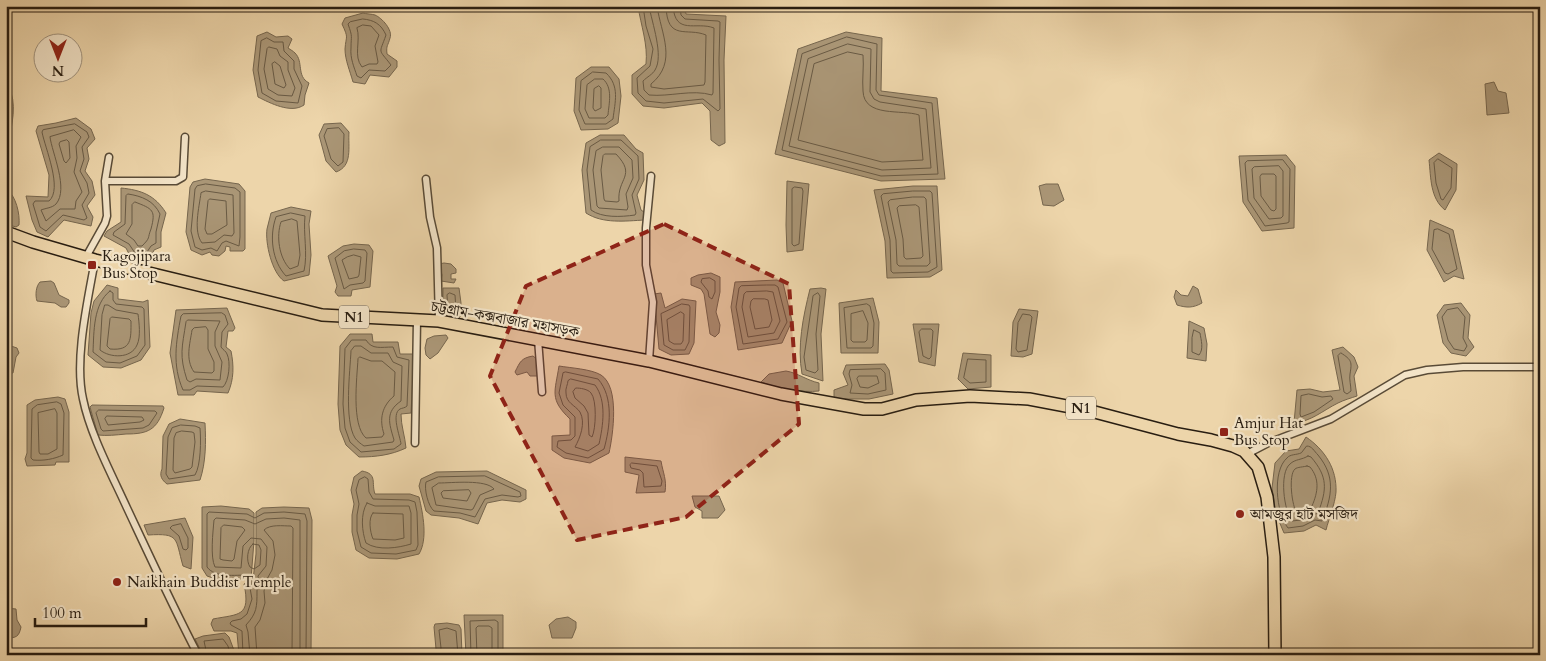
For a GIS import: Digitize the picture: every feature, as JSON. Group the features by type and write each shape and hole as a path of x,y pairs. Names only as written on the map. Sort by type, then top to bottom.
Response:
{"highway":[{"name":"চট্টগ্রাম-কক্সবাজার মহাসড়ক","path":"6,232 90,259 322,315 439,320 649,361 781,394 864,409 882,409 916,400 970,396 1029,399 1087,410 1178,434 1211,440 1233,446 1247,454"},
{"path":"1247,454 1258,467 1262,477 1272,527 1274,557 1274,655"}],"street":[{"path":"106,181 180,180 183,177 185,137"},
{"path":"109,157 106,181 107,216 90,259 82,342 81,374 83,399 90,424 118,489 198,655"},
{"path":"649,361 653,302 646,265 646,228 651,176"},
{"path":"426,179 430,217 437,248 439,320"},
{"path":"415,443 418,320"},
{"path":"538,339 542,392"},
{"path":"1247,454 1268,443 1331,419 1405,375 1426,370 1540,367"}],"highlighted area":[{"path":"664,224 789,284 799,424 686,517 577,540 490,376 526,286"}],"water":[{"path":"638,6 684,6 686,14 726,16 724,60 725,143 719,146 711,140 710,111 702,103 664,108 643,106 632,94 632,75 646,64 645,42"},
{"path":"363,13 375,15 386,25 391,35 387,54 397,61 397,67 389,77 370,75 365,84 353,82 346,57 346,35 342,24 345,18"},
{"path":"267,32 276,37 288,36 292,39 288,48 298,57 301,73 309,83 304,105 293,108 281,107 258,97 253,70 257,36"},
{"path":"846,32 882,38 881,91 937,98 945,179 881,181 775,154 798,49"},
{"path":"591,67 609,67 619,79 621,96 618,123 608,129 581,130 574,111 576,78"},
{"path":"1494,82 1498,91 1506,93 1509,113 1487,115 1485,84"},
{"path":"6,91 11,92 13,107 6,152"},
{"path":"76,118 91,129 95,139 87,148 89,159 85,171 92,181 95,195 87,206 93,217 91,226 64,220 48,237 37,232 26,196 48,197 49,175 36,131 38,126"},
{"path":"341,123 349,132 348,155 345,165 336,172 326,161 319,135 324,124"},
{"path":"600,135 624,135 636,149 643,153 644,180 637,195 645,220 607,220 586,213 582,170 586,143"},
{"path":"1439,153 1457,164 1456,190 1445,210 1436,200 1430,174 1429,160"},
{"path":"1286,155 1295,166 1294,228 1262,231 1243,202 1239,156"},
{"path":"205,179 239,184 245,191 245,249 243,251 230,251 230,247 226,246 225,251 219,256 212,255 210,252 202,255 191,250 186,232 190,187 193,182"},
{"path":"787,181 809,184 803,250 787,252 786,225"},
{"path":"1058,184 1064,200 1054,206 1043,205 1039,186"},
{"path":"913,186 937,186 942,270 930,277 887,278 885,241 874,190"},
{"path":"121,188 135,190 147,195 157,202 166,213 161,232 161,247 154,250 151,257 131,258 126,248 104,236 107,231 121,222"},
{"path":"7,189 13,196 18,210 19,225 16,227 6,224"},
{"path":"291,207 311,211 309,224 311,255 309,275 284,281 276,271 270,257 267,229 271,213"},
{"path":"1430,220 1453,230 1464,279 1454,276 1444,282 1427,250"},
{"path":"354,244 369,245 373,251 370,287 352,290 351,296 338,296 335,292 337,286 328,256 343,246"},
{"path":"439,264 451,264 456,269 456,273 451,274 451,279 456,279 454,283 441,281 442,275"},
{"path":"711,273 720,277 720,292 716,312 720,325 719,333 715,337 710,334 704,294 701,289 691,285 691,278"},
{"path":"777,280 783,283 792,321 782,343 738,350 731,307 735,282"},
{"path":"51,281 54,283 59,295 69,300 66,307 61,307 55,303 37,301 36,291 40,282"},
{"path":"107,285 118,288 118,299 143,302 148,300 150,347 141,360 121,368 103,367 88,355 91,313 94,301"},
{"path":"1193,286 1198,289 1202,303 1190,307 1177,305 1174,297 1176,290 1181,295 1188,296"},
{"path":"443,288 459,288 460,317 456,319 443,313"},
{"path":"810,289 826,289 821,334 823,381 802,374 800,353 803,321"},
{"path":"661,293 665,308 682,299 696,301 694,343 689,354 671,355 659,349 654,294"},
{"path":"873,298 879,322 878,353 841,353 839,303"},
{"path":"1461,303 1470,315 1468,338 1474,347 1466,356 1451,353 1443,343 1437,315 1444,305"},
{"path":"227,308 235,328 233,331 228,331 226,347 231,351 233,367 228,393 197,391 194,395 178,395 170,353 176,310"},
{"path":"1019,309 1038,311 1032,354 1023,357 1011,356 1013,322"},
{"path":"1189,321 1204,328 1207,344 1206,361 1187,358"},
{"path":"913,324 939,324 935,366 919,362"},
{"path":"350,334 372,334 373,342 398,342 400,354 414,354 411,413 401,414 406,448 383,455 359,457 346,445 340,430 338,404 340,346"},
{"path":"446,335 448,338 438,353 430,359 426,355 427,339"},
{"path":"8,345 17,348 19,353 16,357 13,373 6,374 6,347"},
{"path":"1343,347 1354,357 1358,367 1354,376 1357,396 1338,403 1312,418 1294,423 1297,390 1310,389 1323,392 1340,390 1332,350"},
{"path":"963,353 991,355 991,387 968,389 958,379"},
{"path":"533,356 538,360 538,376 530,376 527,372 517,375 515,372 521,361"},
{"path":"885,364 889,370 893,394 869,399 834,399 834,390 848,385 843,373 846,365"},
{"path":"559,366 597,373 607,381 611,390 614,412 609,453 590,463 564,458 552,450 552,436 570,435 570,419 559,406 555,395"},
{"path":"786,371 819,383 819,391 790,389 761,382 769,374"},
{"path":"58,397 65,399 69,412 69,462 56,462 55,465 27,466 25,459 27,453 27,405 35,400"},
{"path":"92,405 163,406 164,408 155,426 146,432 98,435 90,407"},
{"path":"180,419 205,423 203,466 200,480 167,484 161,476 163,436 169,424"},
{"path":"1306,437 1319,448 1332,468 1336,484 1334,501 1326,530 1316,525 1304,531 1284,533 1276,514 1272,488 1275,463 1286,451 1299,449"},
{"path":"625,457 661,461 665,480 665,492 636,493 639,475 625,472"},
{"path":"362,471 367,472 372,477 375,494 410,494 419,497 424,534 419,554 397,559 369,558 356,550 352,532 354,504 351,490 354,477"},
{"path":"487,471 526,490 526,499 520,502 502,500 487,503 478,524 459,518 431,515 426,511 419,486 421,479 436,472"},
{"path":"692,496 719,496 725,510 718,518 702,518 702,511 695,507"},
{"path":"221,506 249,509 254,513 251,579 216,579 207,576 202,568 202,507"},
{"path":"262,508 309,508 312,520 311,655 239,655 237,633 214,631 211,624 213,619 236,614 244,608 246,595 244,584 253,580 256,554 256,512"},
{"path":"185,518 193,537 191,569 183,566 177,543 174,539 166,535 148,535 144,525"},
{"path":"6,608 16,609 17,620 21,627 18,635 15,637 6,638"},
{"path":"464,615 503,615 503,655 466,655"},
{"path":"568,617 576,622 572,638 552,638 549,625 556,619"},
{"path":"435,624 459,625 461,629 462,655 435,655"},
{"path":"225,633 229,637 235,653 232,655 203,655 195,639"}],"place":[{"name":"Kagojipara Bus Stop","path":"92,265"},
{"name":"Amjur Hat Bus Stop","path":"1224,432"},
{"name":"আমজুর হাট মসজিদ","path":"1240,514"},
{"name":"Naikhain Buddist Temple","path":"117,582"}]}
